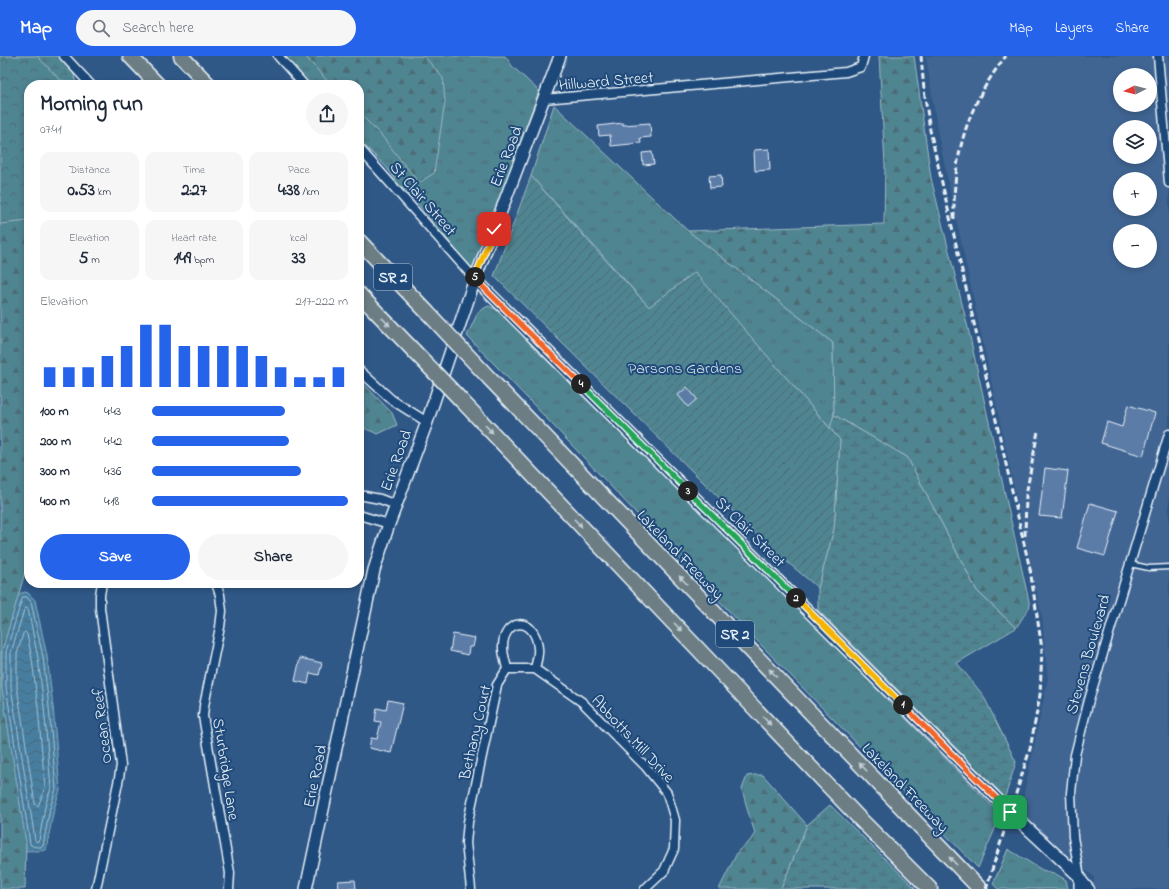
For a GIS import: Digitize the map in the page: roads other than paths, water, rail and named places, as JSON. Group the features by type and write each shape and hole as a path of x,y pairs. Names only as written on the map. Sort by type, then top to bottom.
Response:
{"highway":[{"path":"130,56 153,80"},
{"path":"181,56 204,80"},
{"name":"Lakeland Freeway","path":"364,246 980,889"},
{"name":"SR 2","path":"364,299 853,811 930,889"}],"street":[{"path":"64,56 86,80"},
{"path":"278,56 300,80"},
{"name":"Erie Road","path":"306,889 374,570 475,279 560,56"},
{"name":"Hillward Street","path":"544,99 846,72 861,67 864,56"},
{"path":"1158,56 1169,183"},
{"name":"St Clair Street","path":"364,154 475,279 1010,812 1080,877"},
{"path":"364,375 392,400 426,422"},
{"name":"Stevens Boulevard","path":"1080,889 1080,877 1073,837 1071,793 1075,755 1089,700 1169,434"},
{"path":"364,496 380,499 396,505"},
{"path":"364,516 389,524"},
{"name":"Ocean Reef","path":"96,889 121,766 100,608 101,588"},
{"name":"Sturbridge Lane","path":"218,588 222,611 203,716 230,873 229,889"},
{"name":"Bethany Court","path":"471,889 466,843 468,822 497,685 507,670 502,648 504,637 510,627 516,624 525,625 533,630 538,650 535,670"},
{"path":"507,670 535,670"},
{"name":"Abbotts Mill Drive","path":"535,670 582,702 646,767 667,793 675,820 674,849 664,871 645,889"},
{"path":"1080,877 1090,889"}],"lane":[{"path":"1130,564 1149,568 1169,566"}],"water":[{"path":"25,592 35,600 47,656 60,790 54,809 46,850 41,851 26,851 26,842 2,688 2,651 19,594"}],"railway":[{"path":"921,56 930,130 1031,574"},
{"path":"954,219 956,174 959,153 965,133 981,94 992,75 1006,56"},
{"path":"1025,536 1026,495 1038,431"},
{"path":"986,889 1030,749 1040,695 1042,649 1030,569"}],"park label":[{"name":"Parsons Gardens","path":"685,367"}]}
